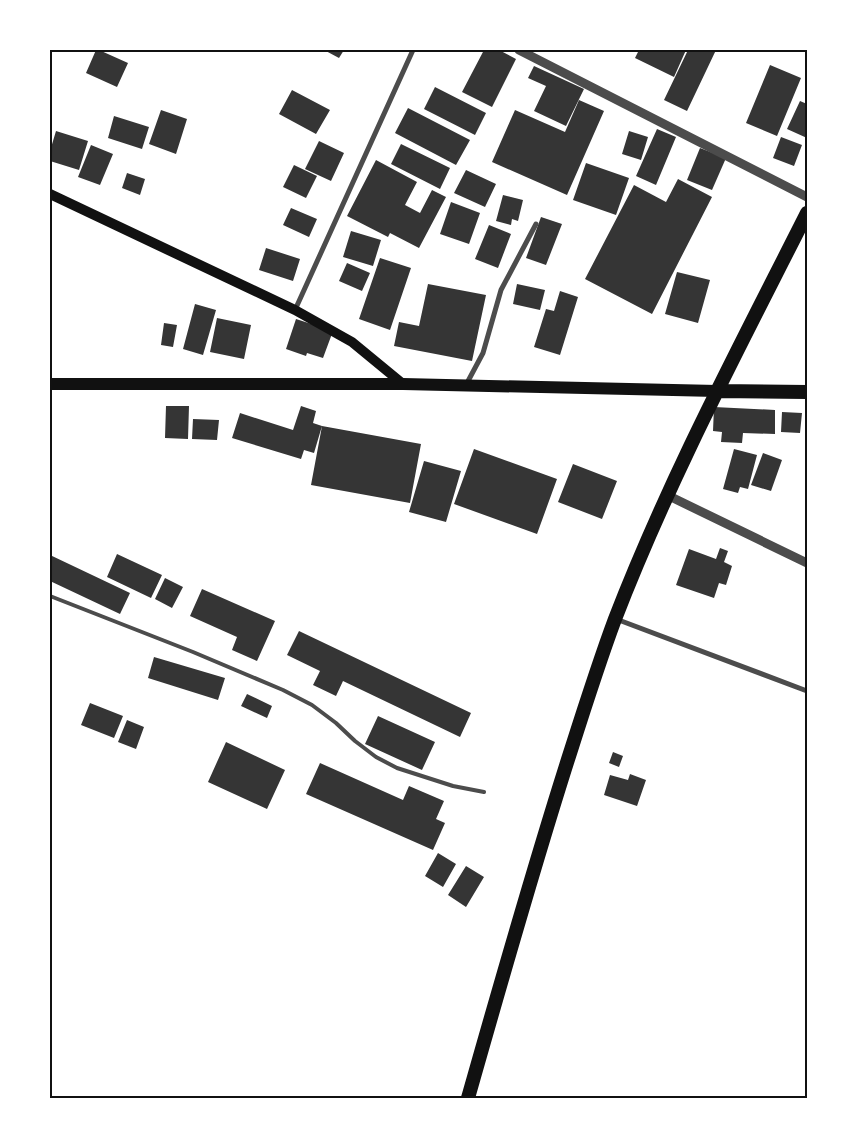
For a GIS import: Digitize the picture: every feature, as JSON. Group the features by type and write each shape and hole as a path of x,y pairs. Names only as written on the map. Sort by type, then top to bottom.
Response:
{"highway":[{"path":"468,1098 526,893 615,619 667,494 807,213"},
{"path":"717,391 807,392"}],"main road":[{"path":"50,194 295,310 352,342 403,384"},
{"path":"50,384 403,384 717,391"}],"street":[{"path":"295,310 413,50"},
{"path":"520,50 807,197"},
{"path":"466,385 483,353 501,290 536,224"},
{"path":"667,494 807,563"},
{"path":"615,619 807,691"}],"lane":[{"path":"50,596 194,652 283,690 312,705 376,757 396,768 453,786 484,792"}],"building":[{"path":"96,50 128,63 117,87 86,73"},
{"path":"324,50 344,50 339,58"},
{"path":"484,50 499,50 516,59 492,107 462,92"},
{"path":"639,50 686,50 674,77 635,58"},
{"path":"688,50 716,50 687,111 664,100"},
{"path":"770,65 801,78 777,136 746,123"},
{"path":"534,66 584,89 566,126 534,111 546,86 528,78"},
{"path":"435,87 486,113 475,135 424,109"},
{"path":"292,90 330,110 316,134 279,114"},
{"path":"579,100 604,111 567,195 492,162 515,110 565,132"},
{"path":"800,101 807,104 807,138 787,129"},
{"path":"408,108 470,140 456,165 395,133"},
{"path":"161,110 187,119 176,154 149,144"},
{"path":"114,116 149,127 142,149 108,138"},
{"path":"657,129 676,137 656,185 636,176"},
{"path":"56,131 88,141 79,170 50,161 50,151"},
{"path":"629,131 648,137 641,160 622,154"},
{"path":"781,137 802,145 794,166 773,158"},
{"path":"319,141 344,153 331,181 305,169"},
{"path":"401,144 450,168 440,189 391,164"},
{"path":"91,145 113,154 100,185 78,177"},
{"path":"700,148 726,158 712,190 687,180"},
{"path":"376,160 417,182 405,205 420,213 432,190 446,197 419,248 390,233 388,237 347,216"},
{"path":"586,163 629,178 616,215 573,200"},
{"path":"294,165 317,176 306,198 283,187"},
{"path":"466,170 496,184 485,207 454,193"},
{"path":"127,173 145,179 140,195 122,188"},
{"path":"678,179 712,197 652,314 585,279 634,185 666,202"},
{"path":"503,195 523,200 518,221 512,219 511,225 496,221"},
{"path":"451,202 480,213 469,244 440,234"},
{"path":"291,208 317,219 309,237 283,225"},
{"path":"541,217 562,224 546,265 526,258"},
{"path":"489,225 511,234 498,268 475,259"},
{"path":"351,231 381,240 373,266 343,257"},
{"path":"266,248 300,259 293,281 259,270"},
{"path":"380,258 411,268 390,330 359,319"},
{"path":"347,263 370,273 362,291 339,281"},
{"path":"677,272 710,280 698,323 665,314"},
{"path":"428,284 486,295 472,361 394,346 399,322 419,326"},
{"path":"517,284 545,290 540,310 513,304"},
{"path":"560,291 578,297 560,355 534,347 546,309 554,311"},
{"path":"195,304 216,310 203,355 183,349"},
{"path":"217,318 251,325 244,359 210,352"},
{"path":"296,319 333,331 323,358 307,353 306,356 286,349"},
{"path":"164,323 177,325 173,347 161,345"},
{"path":"166,406 189,406 188,439 165,438"},
{"path":"301,406 316,411 313,423 322,426 314,453 304,450 301,459 232,438 240,413 293,430"},
{"path":"714,407 775,410 775,434 743,433 742,443 721,442 722,432 713,431"},
{"path":"782,412 802,413 800,433 781,432"},
{"path":"193,419 219,420 217,440 192,439"},
{"path":"322,426 421,444 410,503 311,485"},
{"path":"474,449 557,479 537,534 454,504"},
{"path":"734,449 757,455 748,489 740,487 738,493 723,489"},
{"path":"763,453 782,460 771,491 751,485"},
{"path":"424,461 461,471 446,522 409,512"},
{"path":"573,464 617,481 602,519 558,502"},
{"path":"720,548 728,551 724,562 732,566 726,585 719,583 714,598 676,585 689,549 716,559"},
{"path":"117,554 162,575 151,598 107,577"},
{"path":"50,555 130,593 120,614 50,581"},
{"path":"165,578 183,587 172,608 155,599"},
{"path":"202,589 275,621 257,661 232,650 237,637 190,616"},
{"path":"299,631 471,713 460,737 343,681 336,696 313,685 320,671 287,655"},
{"path":"154,657 225,678 218,700 148,678"},
{"path":"247,694 272,706 267,718 241,706"},
{"path":"90,703 123,716 114,738 81,725"},
{"path":"378,716 435,742 422,770 365,744"},
{"path":"127,720 144,727 136,749 118,742"},
{"path":"226,742 285,770 267,809 208,782"},
{"path":"613,752 623,756 619,767 609,763"},
{"path":"320,763 403,800 409,786 444,801 436,819 445,823 433,850 306,794"},
{"path":"630,774 646,780 637,806 604,795 610,775 628,780"},
{"path":"438,853 456,864 443,887 425,876"},
{"path":"466,866 484,877 466,907 448,895"}]}
